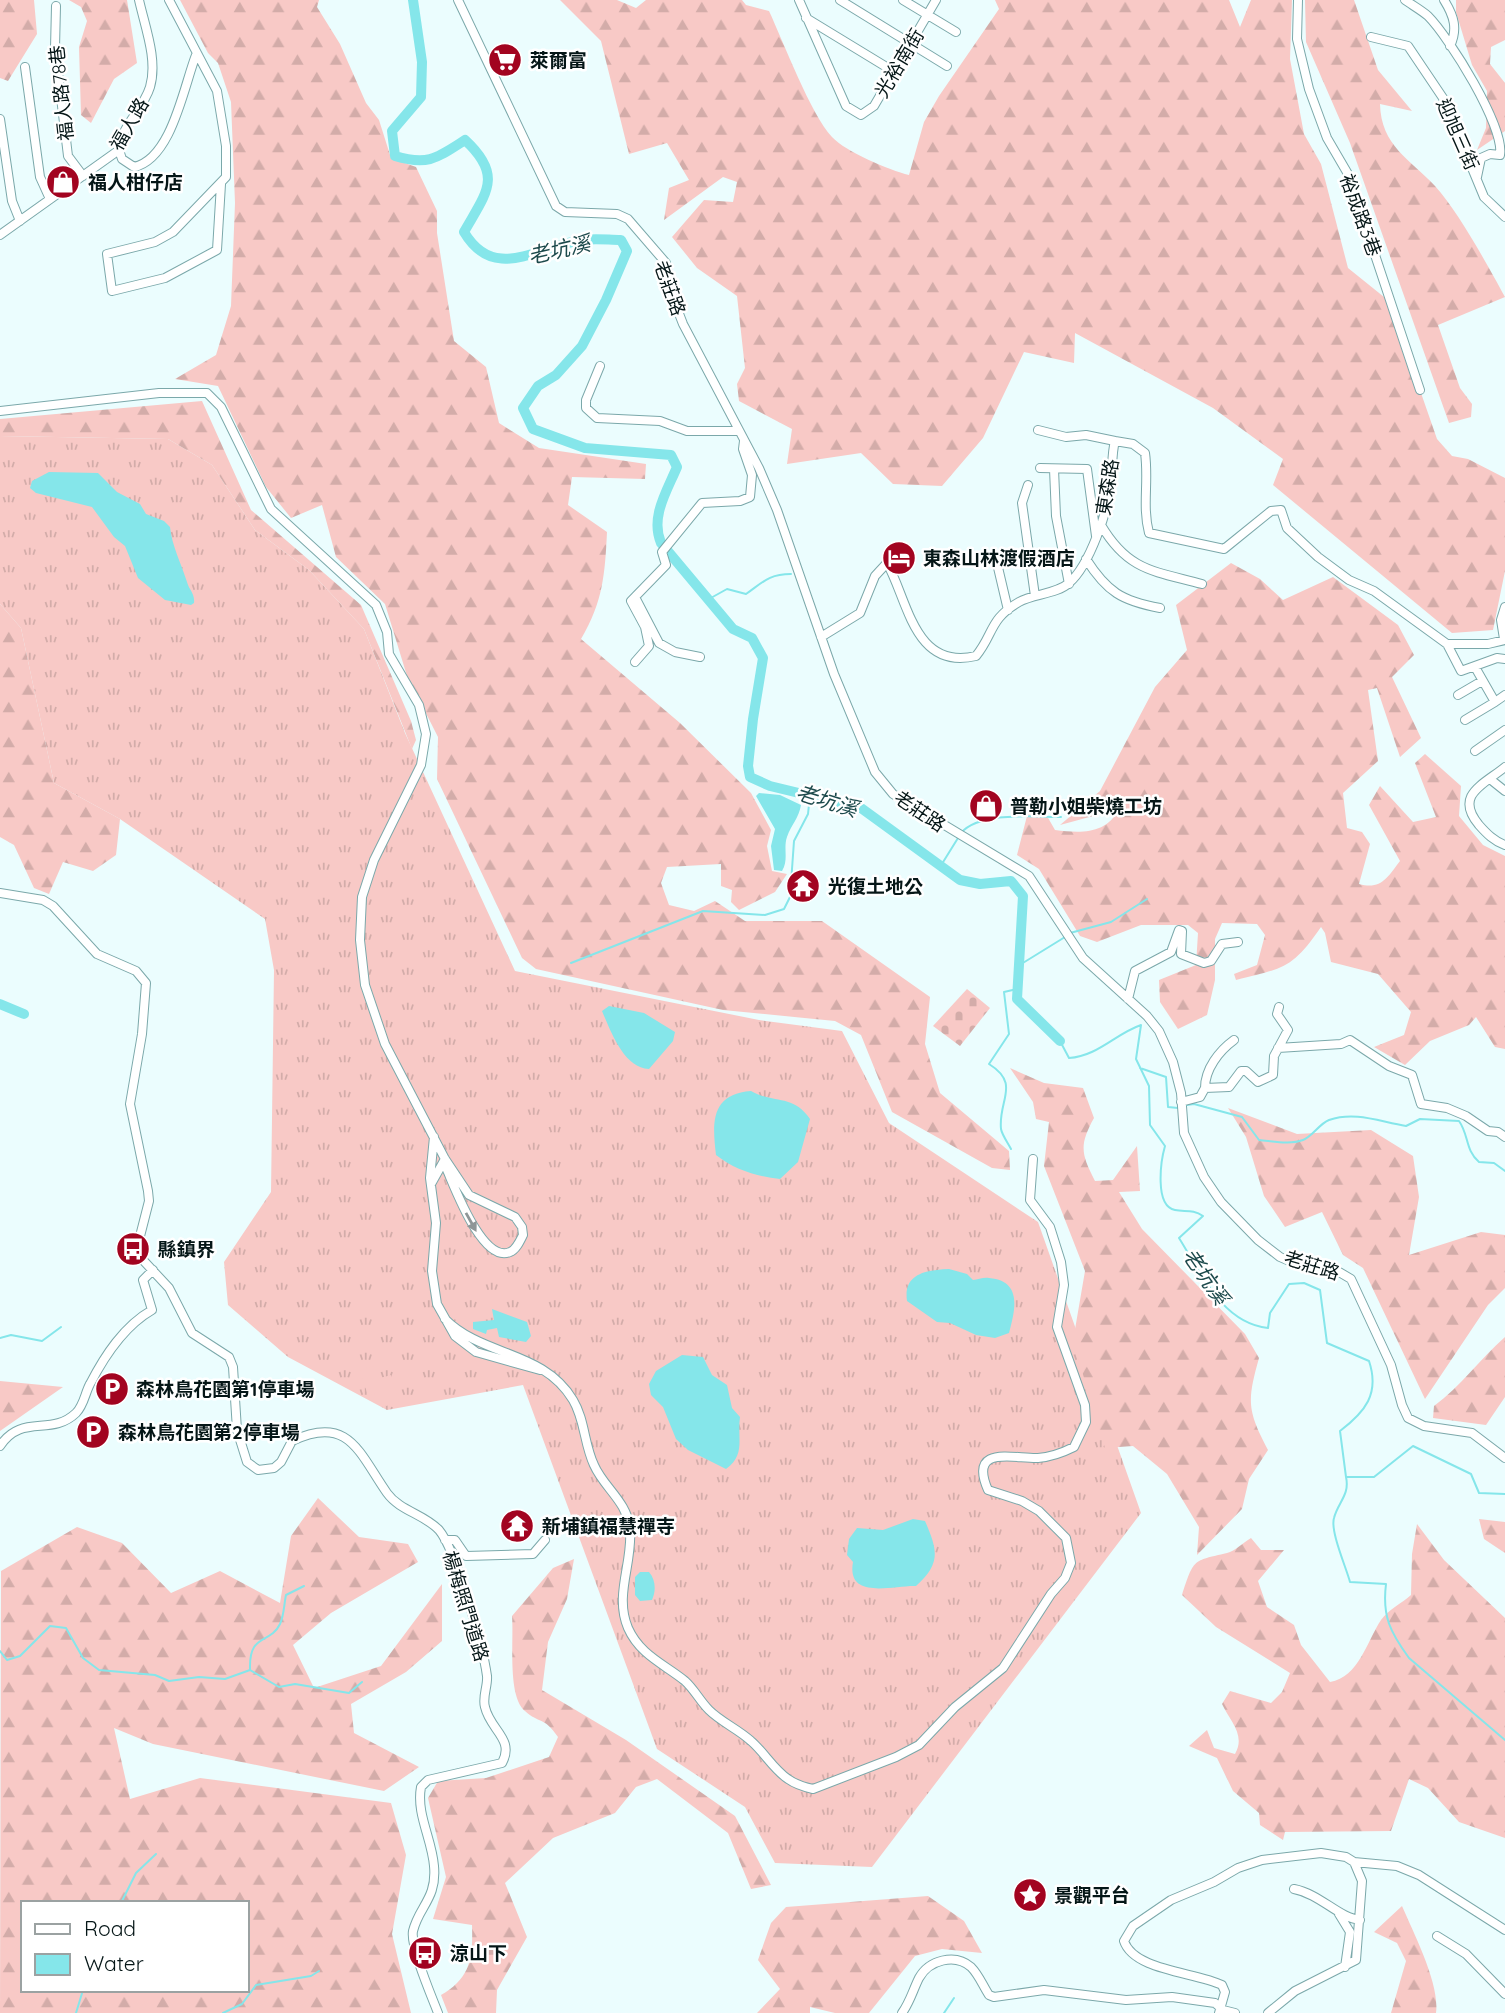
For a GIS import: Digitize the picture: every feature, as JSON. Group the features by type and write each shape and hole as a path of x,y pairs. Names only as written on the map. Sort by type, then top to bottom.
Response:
{"street":[{"name":"福人路","path":"0,236 119,150 119,140 150,88 153,69 139,0"},
{"path":"169,0 217,91 226,146 226,177 173,232 155,242 107,254 112,291 165,278 217,250 221,184"},
{"name":"老莊路","path":"458,0 556,206 565,212 617,214 640,229 666,263 676,307 777,510 821,636 875,772 893,794 958,836 1011,863 1029,876 1083,958 1159,1031 1173,1062 1182,1105 1184,1133 1204,1177 1234,1217 1280,1257 1294,1264 1329,1266 1351,1279 1391,1364 1408,1418 1424,1426 1472,1433 1505,1458"},
{"name":"光裕南街","path":"799,0 846,106 861,114 874,106 936,0"},
{"path":"840,0 947,66"},
{"path":"903,0 956,33"},
{"name":"裕成路3巷","path":"1298,0 1297,39 1309,89 1326,138 1348,174 1420,390"},
{"path":"1405,0 1427,15 1490,109 1502,145 1500,155 1505,165"},
{"path":"1444,0 1454,20 1456,33 1450,46"},
{"name":"福人路78巷","path":"56,6 55,48 68,156 83,176"},
{"path":"806,18 893,71"},
{"name":"迎旭三街","path":"1371,37 1408,46 1443,98 1484,197 1505,217"},
{"path":"119,150 122,159 134,167 148,162 158,152 187,90 197,55"},
{"path":"25,67 40,177 50,199"},
{"path":"0,119 12,201 20,221"},
{"path":"1477,177 1481,159 1490,154 1500,155"},
{"path":"600,366 586,400 586,408 597,418 660,421 687,431 739,431"},
{"path":"0,411 159,393 207,393 221,407 271,509 376,605 387,632 389,654 419,705 426,734 425,750 417,774 366,879 360,940 362,971 385,1044 445,1159 469,1195 506,1212 522,1227 523,1235 514,1250 507,1254 496,1252 481,1238 447,1170 445,1159"},
{"path":"1038,430 1066,437 1086,435 1115,441"},
{"path":"635,662 649,646 645,627 631,604 666,565 662,552 702,503 740,501 750,497 752,475 743,449 744,441"},
{"name":"東森路","path":"1069,584 1086,559 1101,525 1111,483 1110,458 1115,441 1133,444 1145,453 1149,477 1143,513 1149,533 1224,550 1271,512 1282,510 1287,528 1318,557 1447,644"},
{"path":"1040,468 1087,469 1096,536"},
{"path":"821,636 860,613 875,576 887,563 895,577 898,596 920,636 939,654 958,658 976,656 990,627 1008,610 1035,596 1069,584 1056,516 1054,469"},
{"path":"1028,485 1022,503 1035,596"},
{"path":"1101,525 1127,560 1148,570 1202,584"},
{"path":"996,559 1008,610"},
{"path":"1086,559 1098,580 1113,592 1133,603 1160,608"},
{"path":"635,597 659,643 675,652 700,657"},
{"path":"1505,607 1501,620 1505,640 1488,644 1447,644 1461,671 1497,658 1505,659"},
{"path":"1475,667 1495,702"},
{"path":"1458,695 1482,681"},
{"path":"1465,720 1505,695"},
{"path":"1475,751 1505,730"},
{"path":"1505,767 1476,789 1468,804 1471,814 1487,834 1505,845"},
{"path":"1490,779 1505,791"},
{"name":"楊梅照門道路","path":"0,893 43,900 53,906 97,954 136,971 146,983 142,1034 130,1104 148,1191 138,1244 142,1259 177,1301 192,1333 229,1357 233,1367 237,1430 247,1462 252,1467 266,1471 281,1462 292,1441 321,1431 340,1434 354,1442 391,1498 437,1528 455,1565 485,1668 487,1683 484,1707 506,1741 507,1751 502,1763 428,1780 421,1787 420,1807 431,1843 434,1881 430,1900 413,1931 413,1943 438,2013"},
{"path":"1128,999 1135,971 1171,952 1179,930 1182,930 1181,954 1204,962 1211,961 1217,946 1238,942"},
{"path":"1205,1088 1229,1087 1241,1071 1246,1071 1258,1082 1264,1082 1275,1071 1274,1056 1288,1030 1277,1014 1279,1007"},
{"path":"1182,1105 1199,1097 1218,1055 1234,1040"},
{"path":"1278,1048 1341,1044 1350,1040 1389,1066 1412,1075 1421,1104 1457,1112 1479,1127 1505,1137"},
{"path":"434,1137 431,1184 436,1223 432,1287 445,1319 476,1341 531,1361 545,1371 572,1399 584,1423 594,1466 621,1501 629,1525 631,1554 621,1593 627,1627 645,1653 687,1684 709,1709 746,1736 782,1775 803,1787 813,1789 876,1763 896,1758 919,1745 963,1700 1003,1668 1051,1594 1065,1578 1070,1563 1066,1538 1046,1516 1022,1501 988,1490 983,1479 983,1469 988,1462 1001,1454 1042,1457 1074,1447 1086,1422 1085,1405 1057,1327 1064,1285 1056,1241 1050,1227 1030,1200 1033,1159"},
{"path":"431,1184 445,1159"},
{"path":"0,1446 12,1432 26,1426 57,1425 77,1412 92,1379 127,1326 152,1310 143,1280 153,1270"},
{"path":"445,1540 455,1540 466,1556 474,1557 500,1553 533,1554 545,1540"},
{"path":"1219,2009 1225,1992 1222,1985 1131,1954 1125,1941 1127,1933 1171,1900 1250,1863 1321,1853 1346,1857 1354,1863 1362,1881 1356,1960 1295,1991 1268,2013"},
{"path":"1354,1863 1397,1866 1419,1875 1505,1930"},
{"path":"1294,1889 1321,1898 1337,1910 1360,1920"},
{"path":"1337,1910 1350,1932 1345,1967"},
{"path":"1437,1936 1466,1954 1505,1994"},
{"path":"902,2013 924,1970 942,1960 963,1962 971,1968 989,1995 994,1997 1059,1990 1126,2000 1172,1997 1235,2013"}],"green space":[{"path":"0,0 34,0 37,34 8,81 0,78"},
{"path":"69,0 127,0 137,63 114,79 91,123 81,115 79,47 87,21 81,7"},
{"path":"180,0 319,0 317,7 340,44 366,103 379,120 391,158 416,167 437,211 437,233 454,341 486,367 499,423 539,448 646,464 645,479 572,477 568,505 607,532 602,587 594,613 581,639 680,723 751,793 771,830 767,846 772,871 787,874 775,892 739,910 731,902 732,890 721,886 721,864 667,867 661,883 669,905 694,911 715,901 745,921 822,921 930,997 925,1044 940,1093 1009,1151 1010,1170 992,1168 892,1112 861,1035 835,1021 723,1010 536,969 522,958 437,779 438,737 407,676 385,604 336,557 322,505 291,518 266,487 218,386 175,379 216,355 231,306 235,203 231,102 218,63 208,53"},
{"path":"560,0 617,0 636,8 646,0 742,0 746,5 769,11 815,112 832,137 868,160 909,175 924,122 999,9 995,0 1229,0 1240,27 1251,0 1292,0 1290,59 1304,134 1321,164 1348,268 1389,301 1437,439 1452,456 1468,459 1505,478 1505,571 1493,630 1452,633 1273,485 1283,459 1213,408 1075,333 1074,363 1024,352 983,438 942,486 893,484 861,453 787,464 792,429 739,401 737,384 745,368 737,296 697,268 672,237 704,200 733,202 737,182 723,177 664,220 669,188 689,180 667,143 629,154 601,41"},
{"path":"1305,0 1354,0 1378,70 1412,111 1380,104 1391,141 1435,186 1453,210 1505,297 1438,325 1460,388 1472,404 1471,417 1449,423 1350,143 1306,42"},
{"path":"1456,0 1505,0 1505,40 1491,47 1490,64 1505,83 1505,131 1477,150 1486,128 1487,91 1472,65 1456,12"},
{"path":"202,401 251,510 361,605 411,721 416,740 412,749 364,629 309,570 255,530 212,465 168,439 0,436 0,419"},
{"path":"0,436 168,439 212,465 255,530 309,570 364,629 405,733 515,971 759,1020 842,1031 889,1123 1038,1222 1141,1513 872,1867 775,1863 745,1807 657,1749 523,1385 387,1410 288,1357 228,1305 224,1262 271,1192 274,970 265,919 120,819 54,783 21,628 0,604"},
{"path":"1231,563 1260,579 1283,600 1333,577 1398,625 1414,655 1392,677 1421,738 1400,757 1377,688 1368,690 1378,761 1343,793 1347,828 1362,832 1370,844 1359,884 1378,884 1400,861 1369,805 1380,786 1413,822 1436,817 1415,763 1425,754 1461,786 1459,816 1483,845 1505,856 1505,1049 1495,1047 1476,1017 1469,1025 1430,1041 1405,1065 1374,1047 1404,1035 1411,1012 1378,974 1331,962 1325,933 1321,927 1302,951 1286,965 1236,980 1234,974 1257,965 1265,935 1257,924 1222,923 1215,939 1215,980 1207,1015 1178,1029 1160,1002 1159,980 1196,965 1198,933 1188,925 1141,925 1097,942 1080,936 1039,869 1017,855 1028,812 1043,809 1055,830 1074,832 1100,828 1114,817 1119,809 1060,825 1100,791 1155,687 1187,650 1176,605"},
{"path":"0,604 21,628 54,783 120,819 116,855 93,871 63,862 49,894 34,888 14,845 0,837"},
{"path":"967,989 990,1008 960,1046 933,1026"},
{"path":"1010,1068 1044,1083 1083,1088 1094,1118 1086,1135 1084,1150 1095,1181 1113,1180 1137,1146 1140,1191 1119,1192 1142,1229 1245,1334 1259,1358 1252,1385 1251,1405 1256,1425 1268,1450 1249,1479 1242,1509 1197,1555 1199,1527 1167,1474 1133,1446 1105,1448 1073,1341 1085,1271 1044,1166 1049,1122 1036,1119 1033,1102"},
{"path":"1228,1108 1297,1134 1371,1130 1413,1156 1419,1197 1409,1255 1481,1232 1505,1235 1505,1288 1488,1305 1425,1399 1363,1268 1343,1255 1322,1212 1285,1227 1264,1196 1246,1137"},
{"path":"1505,1337 1505,1397 1486,1425 1433,1418 1434,1406"},
{"path":"373,1366 377,1379 391,1375 399,1402 386,1406 381,1392 368,1396 360,1370"},
{"path":"0,1381 63,1387 0,1431"},
{"path":"318,1498 359,1537 408,1544 418,1562 331,1613 293,1645 314,1688 381,1666 442,1584 442,1641 406,1672 351,1704 354,1733 419,1767 384,1791 153,1744 114,1728 130,1799 200,1778 391,1803 406,1855 392,1934 411,2013 0,2013 1,1571 77,1527 122,1543 171,1593 220,1571 280,1603 291,1536"},
{"path":"1479,1519 1505,1522 1505,1553 1484,1539"},
{"path":"1417,1524 1444,1560 1505,1618 1505,1838 1459,1822 1428,1788 1409,1779 1391,1831 1285,1832 1283,1840 1260,1825 1259,1813 1233,1791 1217,1758 1189,1746 1207,1730 1214,1748 1235,1754 1238,1734 1222,1704 1230,1691 1271,1703 1282,1692 1290,1673 1216,1627 1182,1595 1189,1574 1201,1560 1230,1552 1251,1538 1261,1550 1284,1550 1258,1581 1267,1607 1294,1625 1301,1645 1330,1682 1340,1679 1355,1666 1381,1620 1411,1595 1412,1554"},
{"path":"574,1559 567,1599 548,1642 542,1690 626,1740 735,1816 771,1885 751,1889 728,1833 657,1779 636,1787 615,1813 553,1838 505,1883 527,1937 497,1990 496,2013 448,2013 441,1995 459,1981 468,1966 472,1947 472,1925 433,1919 446,1877 428,1798 438,1781 486,1778 549,1757 558,1737 549,1726 525,1711 519,1704 516,1693 512,1667 512,1616 553,1568"},
{"path":"928,1896 964,1921 982,1953 942,1949 915,1956 869,2013 835,2013 810,2007 810,2013 757,2013 780,1989 758,1960 771,1923 786,1907"},
{"path":"1402,1906 1430,1974 1436,2013 1391,2013 1406,1961 1397,1943 1374,1932"}],"water":[{"path":"49,472 98,473 117,492 140,504 146,514 164,521 170,527 194,603 191,605 165,600 138,578 125,546 114,537 92,507 36,493 30,488 32,481"},
{"path":"759,793 780,795 801,805 787,837 782,871 774,870 771,846 775,829 756,796"},
{"path":"609,1006 644,1013 675,1032 673,1041 649,1069 632,1062 620,1048 602,1011"},
{"path":"751,1091 797,1106 810,1119 798,1162 780,1179 746,1172 716,1155 715,1121 721,1104 738,1093"},
{"path":"949,1269 967,1274 973,1280 989,1278 1000,1280 1007,1285 1014,1298 1009,1333 995,1338 976,1335 950,1323 937,1322 907,1301 909,1284 918,1275"},
{"path":"492,1309 527,1322 531,1336 526,1342 499,1337 497,1328 487,1330 486,1334 473,1329 473,1322 494,1320"},
{"path":"682,1355 703,1357 712,1375 727,1385 732,1408 740,1417 738,1452 726,1469 688,1450 676,1439 663,1407 651,1395 649,1384 656,1371"},
{"path":"913,1519 925,1521 934,1548 933,1563 924,1578 916,1586 885,1588 864,1586 857,1582 853,1574 853,1562 847,1555 849,1539 857,1528 883,1530"},
{"path":"640,1572 649,1572 653,1578 655,1589 652,1600 640,1601 635,1595 635,1577"}],"waterway":[{"name":"老坑溪","path":"413,0 422,62 421,97 392,131 395,156 424,160 447,152 465,140 477,153 488,175 484,195 464,232 476,247 489,256 504,259 519,257 567,243 592,239 621,240 627,251 582,346 556,375 538,386 523,408 533,429 585,448 671,455 677,467 659,514 657,524 661,543 733,629 752,638 763,658 753,719 748,766 750,777 770,786 861,808 960,880 980,884 1011,881 1023,896 1017,999 1060,1041"},
{"path":"709,599 727,589 746,594 772,577 791,574"},
{"path":"571,963 703,911 765,915 784,909 790,897 794,841 808,814 810,795"},
{"path":"961,833 970,826 994,818 1061,817"},
{"path":"940,867 958,838"},
{"path":"1070,933 1111,922 1147,899"},
{"path":"1018,966 1065,937"},
{"path":"1011,1149 1001,1129 1006,1086 999,1071 989,1064 1009,1034 1004,992 1017,989"},
{"path":"0,1004 24,1014"},
{"name":"老坑溪","path":"1060,1041 1069,1058 1098,1049 1141,1025 1136,1059 1149,1086 1150,1125 1165,1146 1161,1171 1162,1192 1168,1207 1196,1212 1203,1216 1179,1238 1205,1281 1225,1307 1238,1317 1268,1328 1270,1313 1289,1284 1304,1283 1320,1290 1327,1343 1369,1361 1373,1383 1368,1401 1357,1417 1340,1431 1346,1477 1374,1477 1413,1446 1471,1474 1479,1493 1505,1494"},
{"path":"1140,1068 1166,1077 1168,1107 1178,1108"},
{"path":"1187,1105 1194,1104 1242,1117 1259,1140 1281,1142 1303,1140 1325,1122 1339,1118 1368,1118 1406,1126 1420,1119 1459,1121 1469,1147 1479,1162 1494,1163 1505,1171"},
{"path":"0,1338 11,1335 42,1341 61,1327"},
{"path":"1346,1477 1346,1489 1333,1524 1350,1582 1386,1584 1385,1605 1389,1623 1409,1658 1505,1740"},
{"path":"250,1669 256,1644 271,1635 280,1624 286,1595 304,1586"},
{"path":"0,1651 7,1660 20,1656 50,1626 66,1628 83,1658 99,1670 155,1675 169,1681 199,1677 225,1679 250,1670 279,1687 295,1684 349,1693 362,1682"},
{"path":"122,1901 136,1873 156,1854"},
{"path":"223,2013 242,2004 256,1985 311,1976 319,1971"},
{"path":"76,2013 82,1992"},
{"path":"944,2013 954,1998"}],"place":[{"name":"萊爾富","path":"505,60"},
{"name":"福人柑仔店","path":"63,182"},
{"name":"東森山林渡假酒店","path":"899,558"},
{"name":"普勒小姐柴燒工坊","path":"986,806"},
{"name":"光復土地公","path":"803,886"},
{"name":"縣鎮界","path":"133,1249"},
{"name":"森林鳥花園第1停車場","path":"112,1389"},
{"name":"森林鳥花園第2停車場","path":"93,1432"},
{"name":"新埔鎮福慧禪寺","path":"517,1526"},
{"name":"景觀平台","path":"1030,1895"},
{"name":"涼山下","path":"425,1953"}]}
